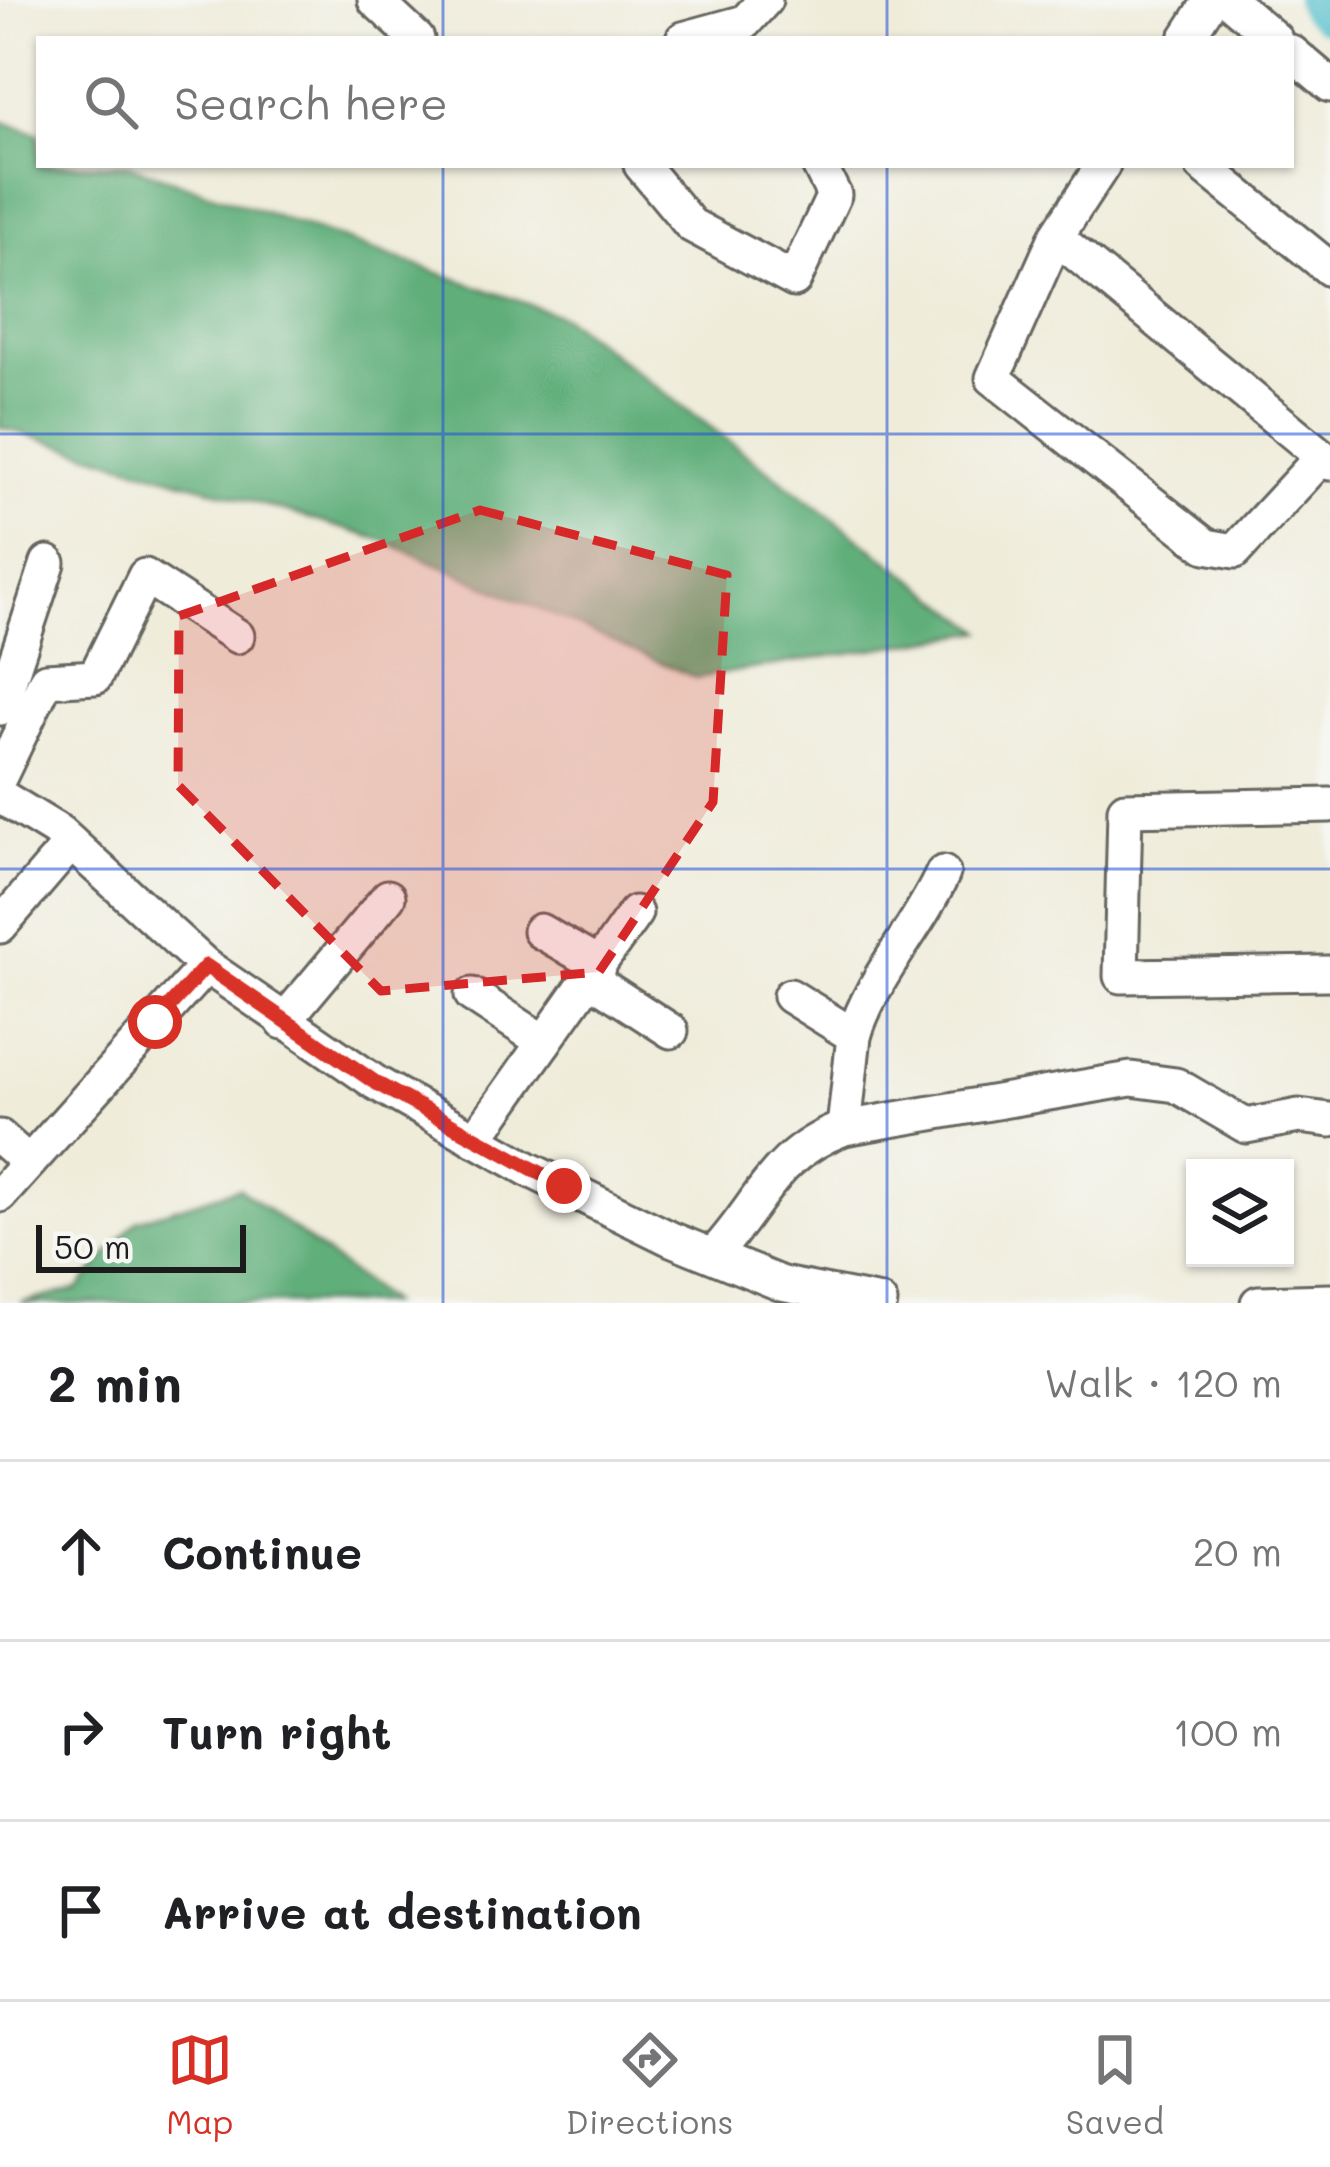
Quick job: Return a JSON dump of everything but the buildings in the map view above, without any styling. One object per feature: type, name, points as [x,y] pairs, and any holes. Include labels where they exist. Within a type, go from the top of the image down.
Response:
[{"type":"street","points":[[375,0],[414,36]]},
{"type":"street","points":[[1188,36],[1211,0]]},
{"type":"street","points":[[1229,0],[1271,36]]},
{"type":"street","points":[[694,36],[755,20]]},
{"type":"street","points":[[1294,55],[1330,85]]},
{"type":"street","points":[[644,168],[692,225],[794,280],[834,195],[820,168]]},
{"type":"street","points":[[1056,237],[1326,460],[1235,551],[1206,546],[993,378],[1056,237],[1101,168]]},
{"type":"street","points":[[1206,168],[1330,269]]},
{"type":"street","points":[[0,708],[48,563]]},
{"type":"street","points":[[0,776],[46,680],[95,676],[145,576],[237,636]]},
{"type":"street","points":[[0,796],[71,843],[206,966],[283,1022],[475,1140],[671,1239],[715,1252],[782,1284],[880,1303]]},
{"type":"street","points":[[1330,805],[1125,809],[1121,976],[1330,973]]},
{"type":"street","points":[[0,926],[71,843]]},
{"type":"street","points":[[844,1128],[861,1010],[922,920],[943,873]]},
{"type":"street","points":[[283,1022],[388,897]]},
{"type":"street","points":[[475,1140],[635,913]]},
{"type":"street","points":[[540,931],[671,1031]]},
{"type":"street","points":[[0,1195],[206,966]]},
{"type":"street","points":[[472,995],[544,1042]]},
{"type":"street","points":[[790,996],[854,1036]]},
{"type":"street","points":[[715,1252],[787,1159],[812,1140],[844,1128],[1131,1078],[1176,1085],[1246,1126],[1299,1116],[1330,1120]]},
{"type":"street","points":[[0,1137],[28,1162]]},
{"type":"street","points":[[1258,1303],[1330,1300]]},
{"type":"highlighted area","points":[[480,510],[727,575],[713,802],[599,972],[381,991],[178,785],[179,616]]},
{"type":"green space","points":[[0,121],[36,133],[36,168],[138,168],[562,316],[983,631],[696,678],[382,540],[0,427]]},
{"type":"green space","points":[[239,1188],[390,1303],[21,1303],[78,1289],[137,1220]]},
{"type":"waterway","points":[[1321,0],[1330,8]]},
{"type":"route","points":[[155,1022],[206,966],[376,1083],[564,1186]]}]
